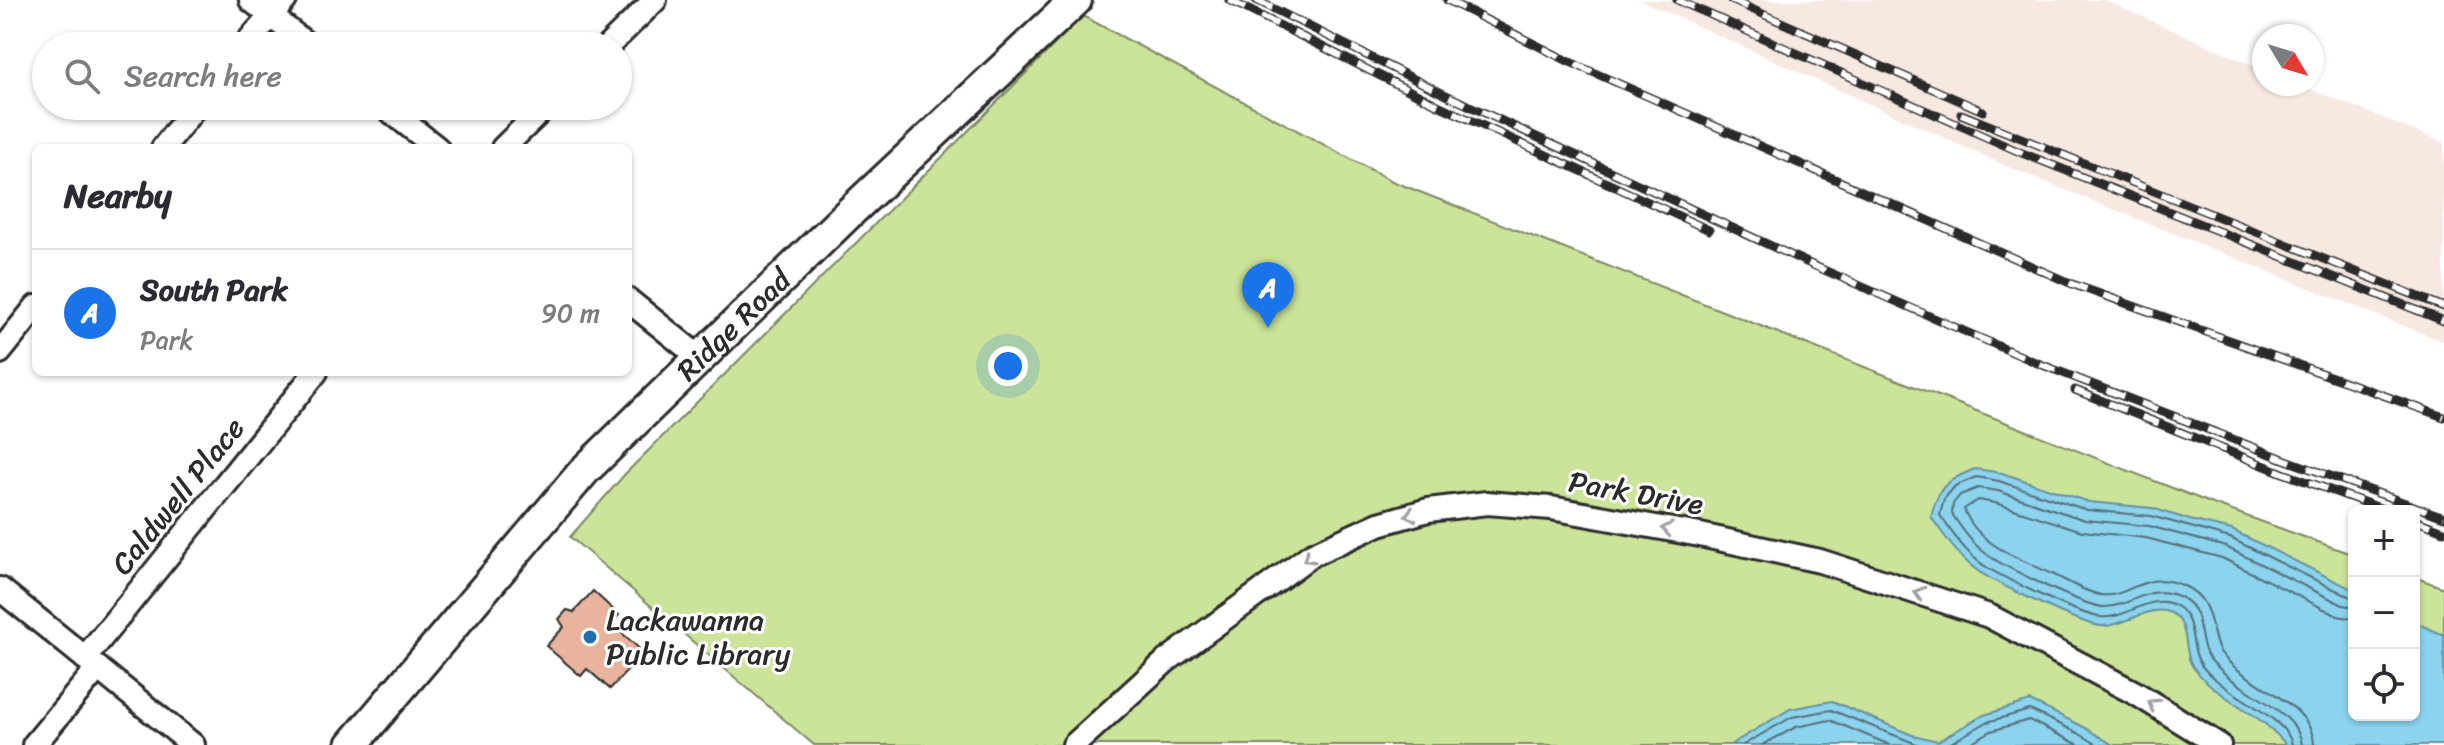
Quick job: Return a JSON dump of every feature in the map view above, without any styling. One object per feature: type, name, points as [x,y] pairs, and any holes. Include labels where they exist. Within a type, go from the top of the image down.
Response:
[{"type":"main road","name":"Ridge Road","points":[[352,745],[585,470],[1076,0]]},
{"type":"street","points":[[251,0],[277,7],[298,32]]},
{"type":"street","points":[[622,32],[655,0]]},
{"type":"street","points":[[256,32],[277,7]]},
{"type":"street","points":[[166,144],[185,120]]},
{"type":"street","points":[[402,120],[432,144]]},
{"type":"street","points":[[507,144],[532,120]]},
{"type":"street","points":[[632,303],[700,358]]},
{"type":"street","points":[[0,352],[32,312]]},
{"type":"street","name":"Caldwell Place","points":[[34,745],[92,663],[313,376]]},
{"type":"street","name":"Park Drive","points":[[1074,745],[1166,661],[1311,555],[1379,524],[1428,510],[1487,503],[1551,508],[1805,558],[1989,616],[2137,694],[2219,745]]},
{"type":"street","points":[[0,589],[193,745]]},
{"type":"shaded area","points":[[1640,0],[2104,0],[2252,65],[2252,96],[2324,95],[2444,143],[2444,342],[2013,169]]},
{"type":"green space","points":[[1083,16],[1392,181],[2213,504],[2348,553],[2348,721],[2420,721],[2420,579],[2444,588],[2444,745],[814,745],[570,537],[625,474]]},
{"type":"water","points":[[1975,469],[2002,473],[2089,502],[2152,508],[2232,530],[2348,587],[2348,721],[2420,721],[2420,625],[2444,635],[2444,745],[2286,745],[2193,667],[2184,631],[2171,613],[2155,611],[2110,625],[2091,624],[2016,592],[1974,568],[1931,517],[1941,491],[1957,477]]},
{"type":"water","points":[[1832,701],[1912,735],[1938,741],[1984,715],[2030,701],[2113,745],[1730,745],[1790,709]]},
{"type":"building","name":"Lackawanna Public Library","points":[[593,591],[619,615],[611,623],[644,653],[610,689],[587,669],[581,676],[546,646],[564,627],[559,619],[567,610],[574,612]]},
{"type":"railway","points":[[1229,0],[1438,105],[1709,230]]},
{"type":"railway","points":[[1256,0],[1444,94],[1808,263],[2035,362],[2286,460],[2444,517]]},
{"type":"railway","points":[[1447,0],[1570,62],[2072,284],[2444,417]]},
{"type":"railway","points":[[1677,0],[2022,153],[2444,321]]},
{"type":"railway","points":[[1731,0],[1983,111]]},
{"type":"railway","points":[[1961,114],[2444,307]]},
{"type":"railway","points":[[2075,390],[2371,505]]},
{"type":"railway","points":[[2420,522],[2444,531]]},
{"type":"place","name":"South Park","points":[[1268,328]]},
{"type":"place","name":"Lackawanna Public Library","points":[[590,637]]}]
